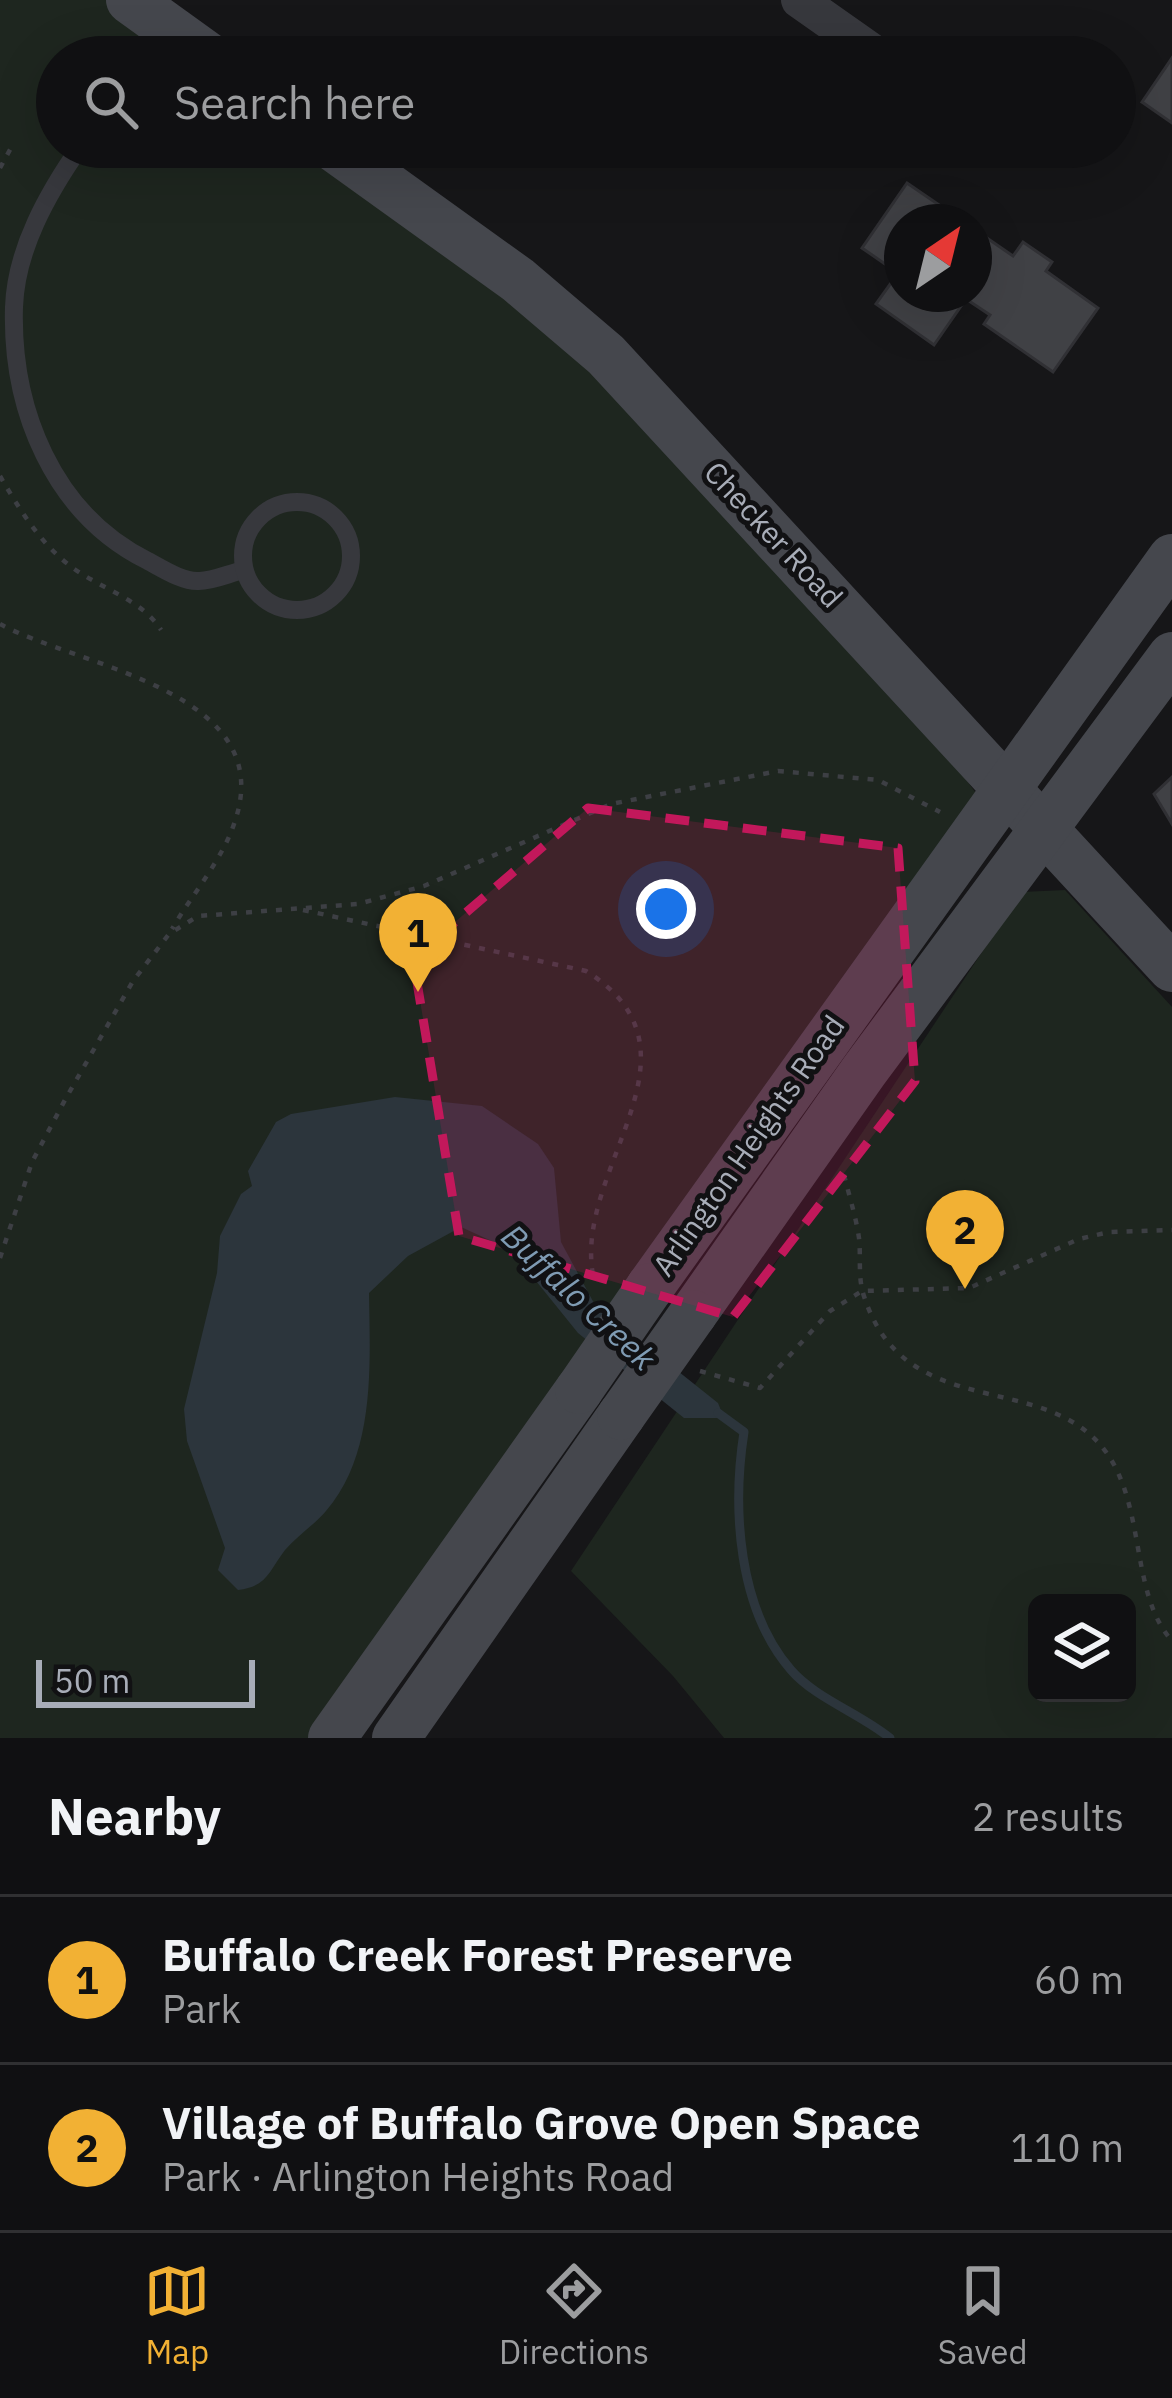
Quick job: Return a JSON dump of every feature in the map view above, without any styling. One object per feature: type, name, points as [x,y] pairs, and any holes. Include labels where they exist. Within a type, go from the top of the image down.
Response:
[{"type":"main road","name":"Checker Road","points":[[363,168],[518,280],[606,355],[1172,968]]},
{"type":"main road","name":"Arlington Heights Road","points":[[332,1738],[871,972],[1006,793],[1172,558]]},
{"type":"main road","name":"Arlington Heights Road","points":[[395,1738],[864,1071],[1172,656]]},
{"type":"street","points":[[799,0],[850,36]]},
{"type":"lane","points":[[67,168],[42,208],[26,249],[14,303],[16,355],[27,418],[42,454],[69,496],[104,533],[134,554],[197,582],[244,570]]},
{"type":"lane","points":[[292,501],[309,502],[336,518],[352,550],[344,585],[316,608],[280,608],[251,586],[244,570],[242,554],[252,524],[263,512],[292,501]]},
{"type":"path","points":[[0,168],[12,146]]},
{"type":"path","points":[[0,476],[16,504],[67,564],[152,615],[161,630]]},
{"type":"path","points":[[0,624],[39,645],[145,679],[219,724],[235,759],[234,824],[65,1098],[32,1162],[0,1258]]},
{"type":"path","points":[[169,934],[198,916],[358,904],[424,886],[611,804],[778,771],[878,780],[952,820]]},
{"type":"path","points":[[298,908],[564,965],[586,971],[618,991],[634,1016],[642,1059],[634,1111],[594,1207],[589,1256],[594,1280]]},
{"type":"path","points":[[844,1175],[859,1236],[862,1291],[881,1332],[914,1367],[1035,1408],[1072,1425],[1104,1448],[1125,1485],[1150,1600],[1160,1628],[1172,1641]]},
{"type":"path","points":[[700,1371],[760,1388],[830,1311],[862,1291],[969,1288],[1079,1240],[1109,1232],[1172,1230]]},
{"type":"highlighted area","points":[[588,808],[898,848],[915,1081],[733,1317],[459,1236],[413,958]]},
{"type":"shaded area","points":[[0,0],[106,0],[156,36],[36,36],[36,168],[340,168],[546,321],[884,671],[976,793],[939,852],[732,1132],[310,1738],[0,1738]]},
{"type":"shaded area","points":[[1065,890],[1172,1007],[1172,1738],[724,1738],[673,1676],[571,1571],[1022,892]]},
{"type":"water","points":[[395,1097],[482,1106],[538,1144],[554,1168],[561,1242],[595,1305],[718,1403],[724,1418],[684,1418],[578,1333],[511,1250],[461,1227],[408,1256],[369,1293],[367,1407],[354,1462],[326,1511],[285,1550],[266,1577],[238,1590],[218,1570],[225,1548],[187,1441],[184,1409],[217,1273],[220,1236],[241,1194],[252,1186],[248,1171],[276,1122],[291,1114]]},
{"type":"building","points":[[1172,58],[1172,123],[1142,102]]},
{"type":"building","points":[[907,183],[938,204],[892,204]]},
{"type":"building","points":[[884,216],[884,263],[862,248]]},
{"type":"building","points":[[992,241],[1013,256],[1023,242],[1052,262],[1046,271],[1098,308],[1053,372],[984,324],[990,315],[986,312],[992,312]]},
{"type":"building","points":[[887,312],[957,312],[934,345]]},
{"type":"building","points":[[1172,777],[1172,824],[1154,794]]},
{"type":"waterway","name":"Buffalo Creek","points":[[718,1413],[744,1432],[739,1493],[743,1557],[773,1645],[801,1680],[890,1738]]},
{"type":"place","name":"Buffalo Creek Forest Preserve","points":[[418,992]]},
{"type":"place","name":"Village of Buffalo Grove Open Space","points":[[965,1289]]}]
